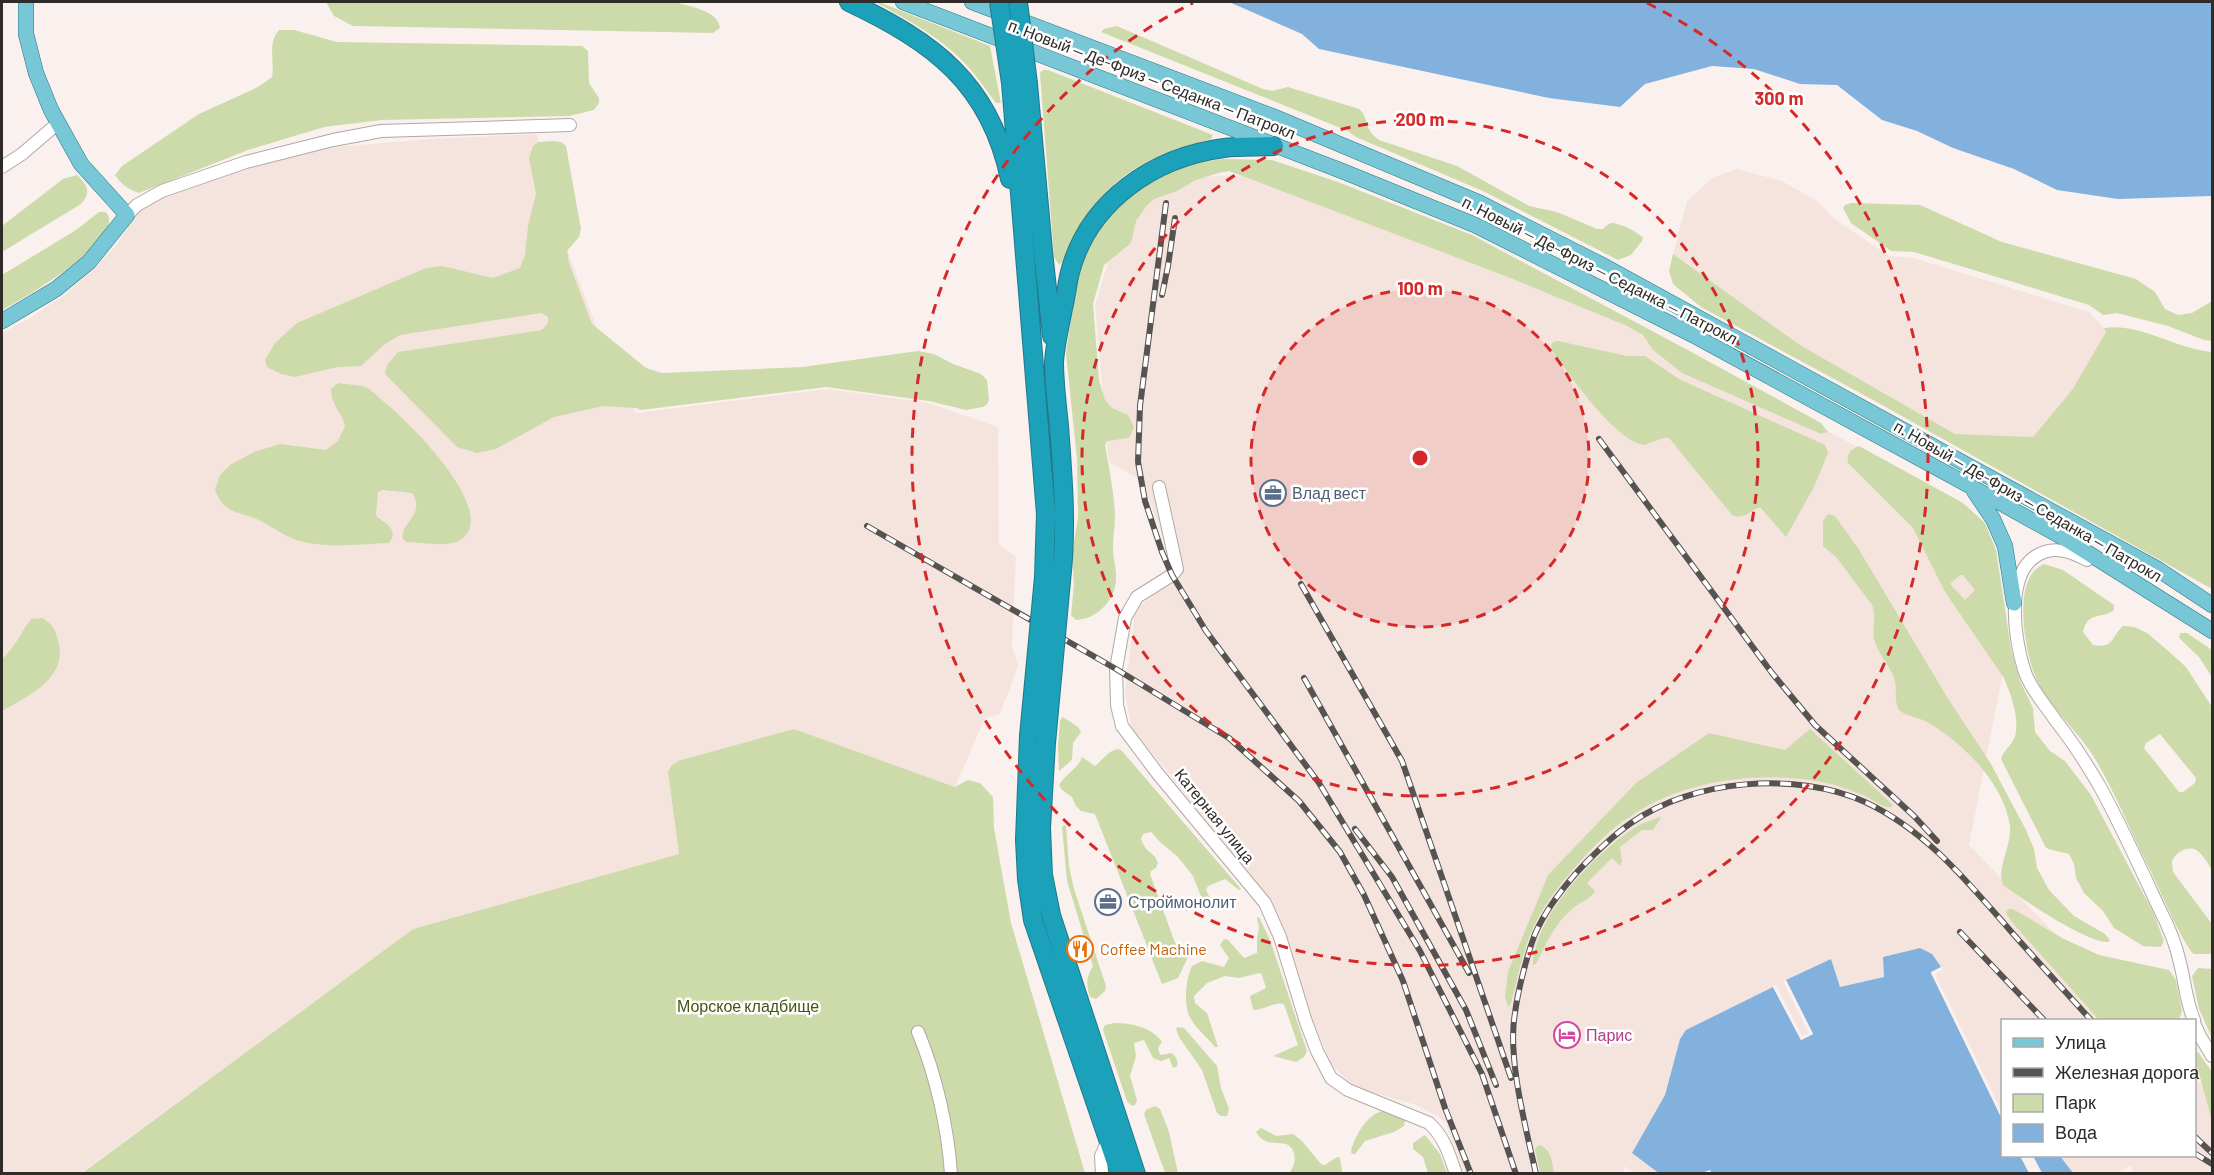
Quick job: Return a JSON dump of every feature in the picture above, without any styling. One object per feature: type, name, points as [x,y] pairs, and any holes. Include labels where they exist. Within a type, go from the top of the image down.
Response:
[{"type":"highway","points":[[849,2],[902,29],[931,49],[964,79],[979,99],[997,132],[1007,166],[1023,242]]},
{"type":"highway","points":[[999,2],[1020,84],[1043,251],[1055,356],[1066,516],[1053,579],[1038,740],[1024,840],[1027,879],[1033,920],[1120,1173]]},
{"type":"highway","points":[[1017,2],[1023,242],[1053,579]]},
{"type":"highway","points":[[1055,356],[1070,271],[1083,240],[1098,216],[1116,196],[1133,181],[1167,163],[1195,154],[1224,148],[1274,146]]},
{"type":"highway","points":[[1038,740],[1043,875],[1051,915],[1136,1173]]},
{"type":"main road","points":[[2,321],[56,289],[89,262],[126,215],[81,164],[57,124],[36,73],[26,34],[26,2]]},
{"type":"main road","name":"п. Новый — Де-Фриз — Седанка — Патрокл","points":[[903,2],[1342,171],[1485,230],[1693,335],[1970,486],[2069,541],[2212,631]]},
{"type":"main road","name":"п. Новый — Де-Фриз — Седанка — Патрокл","points":[[972,2],[1272,116],[1480,203],[1604,266],[2177,581],[2212,605]]},
{"type":"main road","points":[[1970,486],[1994,519],[2005,546],[2014,603]]},
{"type":"main road","points":[[2177,581],[2191,584],[2212,596]]},
{"type":"street","points":[[2,167],[22,154],[57,124]]},
{"type":"street","points":[[126,215],[137,205],[162,191],[246,162],[333,140],[381,131],[570,125]]},
{"type":"street","name":"Катерная улица","points":[[1158,487],[1176,569],[1172,575],[1137,597],[1125,618],[1116,669],[1117,705],[1122,726],[1158,774],[1265,903],[1280,937],[1294,988],[1310,1032],[1323,1065],[1331,1078],[1348,1090],[1429,1123],[1446,1143],[1456,1173]]},
{"type":"street","points":[[2164,599],[2149,596],[2075,553],[2057,550],[2044,551],[2033,557],[2025,566],[2019,577],[2014,603],[2020,648],[2027,676],[2040,700],[2074,746],[2099,787],[2160,910],[2180,962],[2193,1019]]},
{"type":"street","points":[[2196,1027],[2212,1056]]},
{"type":"street","points":[[918,1032],[929,1062],[940,1106],[950,1154],[951,1173]]},
{"type":"street","points":[[1102,1173],[1101,1156],[1107,1140]]},
{"type":"shaded area","points":[[537,134],[569,255],[598,331],[636,413],[828,389],[929,403],[998,427],[999,544],[1016,557],[1012,645],[1018,666],[1000,714],[985,718],[955,787],[794,729],[668,772],[679,854],[413,929],[81,1173],[2,1174],[2,333],[63,296],[98,265],[117,244],[138,212],[165,194],[249,167],[335,147],[431,139]]},
{"type":"shaded area","points":[[1737,169],[1782,181],[1817,201],[1836,220],[1889,256],[1914,258],[2089,312],[2107,331],[2072,390],[2033,437],[1955,434],[1800,345],[1673,254],[1687,201],[1714,177]]},
{"type":"shaded area","points":[[1244,175],[1625,323],[1968,507],[1999,570],[2009,642],[1969,845],[2138,1019],[2001,1019],[2001,1117],[1920,948],[1884,957],[1885,977],[1840,987],[1831,960],[1813,1034],[1801,1040],[1680,1039],[1665,1095],[1632,1153],[1660,1173],[1633,1173],[1624,1166],[1623,1174],[1465,1173],[1446,1124],[1439,1117],[1416,1105],[1353,1087],[1333,1066],[1295,983],[1287,948],[1273,906],[1132,728],[1125,694],[1135,610],[1155,594],[1179,580],[1142,481],[1109,462],[1095,305],[1112,249],[1141,206],[1196,177]]},
{"type":"shaded area","points":[[2196,1079],[2212,1096],[2212,1173],[2134,1173],[2130,1166],[2118,1173],[2073,1173],[2061,1157],[2196,1157]]},
{"type":"green space","points":[[326,2],[675,2],[709,13],[718,22],[720,28],[713,33],[353,26],[334,16]]},
{"type":"green space","points":[[875,2],[990,46],[1001,103],[996,103],[974,73],[938,40]]},
{"type":"green space","points":[[1117,26],[1263,89],[1272,91],[1288,87],[1359,109],[1370,131],[1379,140],[1457,166],[1529,206],[1557,212],[1597,229],[1603,229],[1611,223],[1619,224],[1638,233],[1643,238],[1642,241],[1631,255],[1618,260],[1485,192],[1356,137],[1348,131],[1101,32]]},
{"type":"green space","points":[[279,30],[294,30],[337,42],[582,46],[588,51],[589,83],[599,98],[599,103],[594,110],[569,116],[381,120],[324,127],[248,150],[139,193],[120,181],[115,175],[122,166],[199,114],[258,87],[272,77],[272,47]]},
{"type":"green space","points":[[1043,70],[1213,135],[1211,139],[1145,163],[1116,183],[1091,210],[1059,265],[1054,257],[1040,73]]},
{"type":"green space","points":[[538,142],[561,142],[566,146],[581,229],[579,237],[567,251],[569,263],[592,324],[646,368],[662,373],[802,367],[918,351],[934,354],[981,374],[987,380],[989,400],[987,404],[966,410],[929,401],[826,387],[641,410],[603,406],[554,417],[496,449],[477,453],[457,447],[385,374],[387,365],[398,352],[542,330],[548,323],[548,317],[541,313],[400,335],[385,344],[361,366],[338,367],[295,377],[281,374],[267,367],[265,360],[275,343],[297,323],[426,268],[442,266],[493,278],[520,268],[525,255],[528,226],[536,194],[529,158],[533,146]]},
{"type":"green space","points":[[1222,159],[1272,160],[1338,182],[1472,235],[1821,423],[1828,432],[1821,434],[1682,373],[1653,350],[1643,335],[1625,325],[1505,276],[1248,178],[1229,171],[1218,173],[1154,199],[1136,221],[1131,243],[1104,265],[1093,304],[1099,380],[1105,400],[1112,408],[1128,415],[1134,427],[1129,438],[1107,441],[1105,445],[1115,515],[1113,548],[1116,576],[1113,592],[1110,600],[1099,612],[1076,620],[1071,615],[1074,585],[1072,554],[1078,517],[1077,459],[1066,353],[1078,273],[1091,244],[1105,222],[1137,191],[1171,172],[1197,163]]},
{"type":"green space","points":[[77,175],[87,188],[86,196],[81,204],[2,252],[2,226],[63,179]]},
{"type":"green space","points":[[1851,203],[1920,205],[2002,242],[2136,279],[2155,292],[2165,309],[2178,315],[2192,313],[2212,301],[2212,341],[2168,326],[2117,313],[2103,315],[2089,305],[1914,252],[1891,251],[1851,223],[1843,208]]},
{"type":"green space","points":[[99,212],[106,212],[109,223],[102,237],[88,252],[70,267],[2,310],[2,275],[76,230]]},
{"type":"green space","points":[[1673,254],[1800,345],[1955,434],[2033,437],[2072,390],[2106,332],[2104,328],[2132,329],[2198,350],[2212,352],[2212,589],[1701,307],[1673,284],[1669,271]]},
{"type":"green space","points":[[1558,341],[1627,356],[1645,356],[1679,379],[1825,445],[1828,453],[1814,487],[1786,537],[1760,507],[1744,516],[1732,515],[1669,438],[1644,445],[1632,441],[1620,432],[1581,390],[1552,351],[1551,345]]},
{"type":"green space","points":[[338,383],[362,386],[372,391],[410,426],[446,467],[469,509],[470,527],[460,540],[448,544],[406,542],[403,539],[404,529],[416,507],[416,500],[412,493],[383,490],[378,492],[376,514],[392,531],[392,538],[389,543],[352,545],[303,542],[259,520],[230,510],[222,503],[215,490],[220,475],[230,465],[254,452],[280,444],[326,450],[338,441],[345,426],[333,400],[331,389]]},
{"type":"green space","points":[[1859,446],[1963,503],[1985,523],[1996,550],[2011,649],[2020,681],[2033,708],[2035,732],[2050,751],[2065,761],[2091,795],[2154,914],[2164,941],[2161,947],[2143,946],[2114,928],[2103,911],[2084,893],[2076,878],[2074,864],[2069,854],[2048,849],[2045,846],[2001,759],[2016,732],[2016,716],[2004,678],[1945,592],[1913,528],[1848,463],[1848,454]],"holes":[[[1963,575],[1975,590],[1965,600],[1950,584]]]},
{"type":"green space","points":[[1828,514],[1835,516],[1858,548],[1947,697],[1991,764],[2026,830],[2034,849],[2037,868],[2049,890],[2074,916],[2105,934],[2110,940],[2108,942],[2099,941],[2071,928],[2003,885],[2001,871],[2009,841],[2010,826],[2000,795],[1991,780],[1956,742],[1929,723],[1899,710],[1893,677],[1874,639],[1872,605],[1837,558],[1823,546],[1823,521]]},
{"type":"green space","points":[[2044,564],[2063,570],[2114,605],[2114,610],[2092,618],[2085,625],[2083,632],[2093,645],[2109,644],[2123,626],[2134,627],[2147,633],[2186,667],[2212,707],[2212,870],[2201,854],[2189,848],[2175,856],[2172,862],[2173,872],[2212,924],[2212,954],[2194,954],[2189,949],[2098,764],[2039,684],[2030,662],[2023,614],[2027,583],[2034,571]],"holes":[[[2160,734],[2196,778],[2195,783],[2183,792],[2179,792],[2144,748],[2146,743]]]},
{"type":"green space","points":[[42,618],[51,625],[56,633],[60,653],[58,665],[44,684],[2,711],[2,659],[31,619]]},
{"type":"green space","points":[[2180,633],[2187,633],[2212,650],[2212,677],[2199,657],[2179,638]]},
{"type":"green space","points":[[1063,717],[1078,727],[1081,732],[1073,743],[1072,760],[1059,771],[1060,720]]},
{"type":"green space","name":"Морское кладбище","points":[[794,729],[955,787],[968,780],[980,783],[993,797],[994,828],[1011,923],[1085,1173],[81,1174],[413,929],[679,854],[668,772],[671,766],[678,761]]},
{"type":"green space","points":[[1810,729],[1892,804],[1892,807],[1885,807],[1863,795],[1833,785],[1810,780],[1780,778],[1735,779],[1713,783],[1670,795],[1650,805],[1623,821],[1602,839],[1551,897],[1531,933],[1508,1007],[1505,996],[1508,972],[1548,875],[1636,783],[1709,733],[1785,750]]},
{"type":"green space","points":[[1121,750],[1241,889],[1239,890],[1225,879],[1208,886],[1206,890],[1211,900],[1209,905],[1202,899],[1193,876],[1177,856],[1151,832],[1143,834],[1141,839],[1143,844],[1158,863],[1150,874],[1175,943],[1186,948],[1190,953],[1178,978],[1162,984],[1095,814],[1081,811],[1072,797],[1059,785],[1078,765],[1082,757],[1095,766],[1110,752]]},
{"type":"green space","points":[[1662,816],[1653,830],[1642,830],[1620,847],[1622,861],[1620,866],[1612,858],[1587,883],[1595,891],[1561,920],[1536,964],[1533,965],[1536,946],[1544,926],[1555,906],[1570,887],[1603,852],[1620,838],[1639,825]]},
{"type":"green space","points":[[1066,826],[1069,866],[1074,889],[1106,986],[1105,991],[1096,999],[1090,997],[1087,984],[1093,966],[1067,881],[1062,827]]},
{"type":"green space","points":[[2013,909],[2064,939],[2099,955],[2169,970],[2176,980],[2182,1011],[2179,1019],[2098,1019],[2011,921],[2006,912]]},
{"type":"green space","points":[[1259,917],[1270,940],[1307,1051],[1304,1057],[1296,1062],[1273,1056],[1298,1045],[1284,1004],[1253,1010],[1250,996],[1266,988],[1260,973],[1239,978],[1225,976],[1207,983],[1194,996],[1195,1003],[1207,1013],[1218,1047],[1215,1047],[1200,1031],[1188,1013],[1186,989],[1192,966],[1202,961],[1224,967],[1229,958],[1220,945],[1224,939],[1228,940],[1244,958],[1257,953],[1259,928],[1257,918]]},
{"type":"green space","points":[[2198,968],[2212,969],[2212,1038],[2199,1009],[2192,976]]},
{"type":"green space","points":[[1114,1023],[1147,1029],[1162,1042],[1158,1048],[1160,1055],[1171,1053],[1177,1062],[1177,1066],[1173,1068],[1169,1058],[1161,1061],[1153,1058],[1144,1040],[1134,1043],[1136,1056],[1130,1076],[1137,1100],[1132,1106],[1127,1101],[1103,1030],[1105,1025]]},
{"type":"green space","points":[[1184,1028],[1217,1066],[1221,1088],[1229,1109],[1227,1116],[1217,1113],[1202,1070],[1179,1037],[1176,1029]]},
{"type":"green space","points":[[2198,1052],[2212,1072],[2212,1121],[2196,1063]]},
{"type":"green space","points":[[1155,1106],[1160,1109],[1169,1132],[1178,1173],[1165,1173],[1144,1114],[1146,1110]]},
{"type":"green space","points":[[1383,1111],[1405,1119],[1404,1126],[1394,1132],[1365,1141],[1355,1154],[1352,1154],[1353,1146],[1362,1127],[1377,1113]]},
{"type":"green space","points":[[1261,1128],[1276,1136],[1293,1134],[1302,1141],[1321,1164],[1325,1165],[1337,1157],[1340,1158],[1341,1174],[1289,1173],[1294,1162],[1293,1150],[1286,1144],[1262,1139],[1256,1132]]},
{"type":"green space","points":[[1425,1135],[1440,1154],[1447,1173],[1428,1173],[1423,1157],[1413,1149],[1413,1143]]},
{"type":"green space","points":[[1539,1145],[1549,1153],[1554,1173],[1540,1173],[1535,1149]]},
{"type":"water","points":[[1229,2],[2212,2],[2212,196],[2118,199],[2057,190],[2014,169],[1953,148],[1917,131],[1882,120],[1837,85],[1800,84],[1754,69],[1712,66],[1645,84],[1620,107],[1549,98],[1319,49],[1302,34]]},
{"type":"water","points":[[1920,948],[1932,954],[1941,967],[1931,973],[2001,1117],[2001,1157],[2021,1157],[2029,1173],[1712,1174],[1710,1170],[1702,1173],[1660,1174],[1632,1153],[1665,1095],[1680,1039],[1686,1030],[1773,987],[1801,1040],[1813,1034],[1786,980],[1831,959],[1840,987],[1884,977],[1883,957]]},
{"type":"water","points":[[2034,1157],[2061,1157],[2073,1173],[2042,1173]]},
{"type":"pier","points":[[1941,967],[1943,970],[1935,974],[2001,1110],[2001,1117],[1931,972]]},
{"type":"pier","points":[[1786,980],[1813,1034],[1801,1040],[1773,987],[1776,985],[1802,1036],[1809,1033],[1783,981]]},
{"type":"railway","points":[[1166,203],[1140,406],[1138,462],[1145,501],[1162,552],[1172,575],[1206,631],[1319,783],[1420,951],[1482,1074],[1516,1174]]},
{"type":"railway","points":[[1162,295],[1175,218]]},
{"type":"railway","points":[[1599,439],[1772,673],[1815,725],[1914,816],[1937,841]]},
{"type":"railway","points":[[867,526],[1116,669],[1229,738],[1299,801],[1340,852],[1364,895],[1403,981],[1445,1108],[1471,1174]]},
{"type":"railway","points":[[1301,584],[1402,761],[1511,1078]]},
{"type":"railway","points":[[1304,678],[1469,973]]},
{"type":"railway","points":[[1536,1174],[1515,1072],[1513,1031],[1516,1004],[1535,934],[1560,893],[1603,846],[1631,823],[1656,808],[1684,797],[1746,784],[1777,783],[1838,792],[1887,813],[1925,841],[1960,874],[2090,1019]]},
{"type":"railway","points":[[1355,829],[1392,877],[1466,1010],[1496,1085]]},
{"type":"railway","points":[[1960,932],[2043,1019]]},
{"type":"railway","points":[[2196,1138],[2212,1153]]},
{"type":"railway","points":[[2196,1154],[2212,1164]]},
{"type":"place","name":"Влад вест","points":[[1273,493]]},
{"type":"place","name":"Строймонолит","points":[[1108,902]]},
{"type":"place","name":"Coffee Machine","points":[[1080,949]]},
{"type":"place","name":"Парис","points":[[1567,1035]]}]
